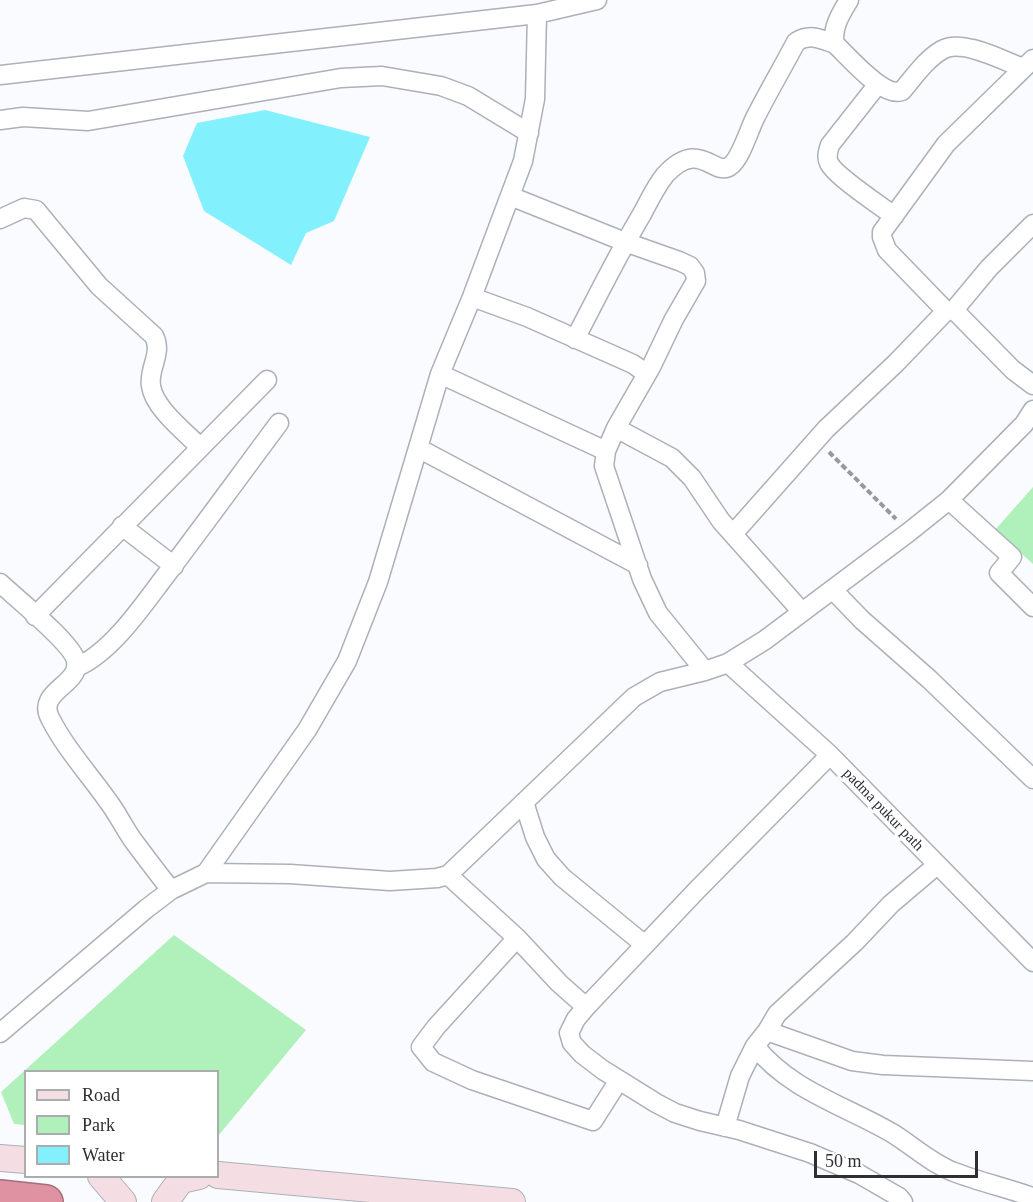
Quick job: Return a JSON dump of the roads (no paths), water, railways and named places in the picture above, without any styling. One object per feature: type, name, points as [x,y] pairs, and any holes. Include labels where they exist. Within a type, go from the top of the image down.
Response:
[{"type":"highway","points":[[0,1197],[46,1202]]},
{"type":"street","points":[[0,75],[537,14],[597,0]]},
{"type":"street","points":[[835,44],[833,36],[836,26],[849,0]]},
{"type":"street","points":[[206,873],[307,730],[347,661],[378,582],[440,374],[472,297],[523,161],[535,99],[537,14]]},
{"type":"street","points":[[575,339],[625,242],[663,177],[686,158],[697,158],[718,167],[731,166],[796,42],[804,37],[812,36],[835,44],[878,84],[896,93],[902,91],[943,48],[952,45],[1028,63]]},
{"type":"street","points":[[1028,63],[946,144],[884,227],[882,237],[884,244],[950,311],[1013,370],[1033,385]]},
{"type":"street","points":[[0,120],[23,117],[88,121],[341,78],[382,76],[441,86],[468,96],[530,133]]},
{"type":"street","points":[[878,84],[830,145],[827,154],[829,164],[894,216]]},
{"type":"street","points":[[510,196],[679,261],[690,266],[695,273],[696,281],[616,428],[606,451],[604,466],[638,565],[658,613],[705,671]]},
{"type":"street","points":[[0,219],[24,208],[36,210],[99,286],[154,336],[158,344],[150,385],[154,398],[200,447]]},
{"type":"street","points":[[733,534],[817,438],[950,311],[1033,224]]},
{"type":"street","points":[[472,297],[527,317],[633,364],[647,374]]},
{"type":"street","points":[[440,374],[606,451]]},
{"type":"street","points":[[35,616],[267,380]]},
{"type":"street","points":[[0,1033],[146,909],[171,890],[206,873],[290,874],[390,881],[437,878],[448,875],[634,697],[660,682],[728,663],[765,640],[949,500],[1024,424],[1033,410]]},
{"type":"street","points":[[77,667],[88,662],[123,629],[174,566],[279,423]]},
{"type":"street","points":[[616,428],[672,458],[692,477],[704,498],[733,534],[802,612]]},
{"type":"street","points":[[418,448],[638,565]]},
{"type":"street","points":[[949,500],[1012,557],[999,573],[1033,607]]},
{"type":"street","points":[[122,526],[174,566]]},
{"type":"street","points":[[0,583],[63,640],[76,658],[77,667],[72,676],[52,694],[48,705],[49,716],[134,842],[171,890]]},
{"type":"street","points":[[832,590],[1033,779]]},
{"type":"street","name":"padma pukur path","points":[[728,663],[830,755],[1033,962]]},
{"type":"street","points":[[830,755],[586,1007],[570,1033],[572,1043],[582,1054],[619,1080],[675,1113],[801,1150],[859,1174],[899,1197],[903,1202]]},
{"type":"street","points":[[524,802],[535,837],[546,859],[562,877],[645,945]]},
{"type":"street","points":[[725,1127],[740,1076],[755,1046],[777,1014],[855,942],[891,904],[938,864]]},
{"type":"street","points":[[448,875],[517,938],[559,983],[586,1007]]},
{"type":"street","points":[[517,938],[436,1027],[422,1047],[433,1062],[472,1080],[593,1121],[619,1080]]},
{"type":"street","points":[[767,1031],[852,1061],[883,1065],[1033,1071]]},
{"type":"street","points":[[755,1046],[766,1061],[814,1094],[894,1134],[952,1171],[1033,1198]]},
{"type":"street","points":[[0,1158],[24,1160]]},
{"type":"street","points":[[219,1175],[512,1202]]},
{"type":"street","points":[[103,1178],[123,1202]]},
{"type":"street","points":[[165,1202],[181,1180],[190,1178]]},
{"type":"water","points":[[265,110],[370,137],[334,221],[306,233],[291,265],[204,211],[183,156],[197,123]]}]
